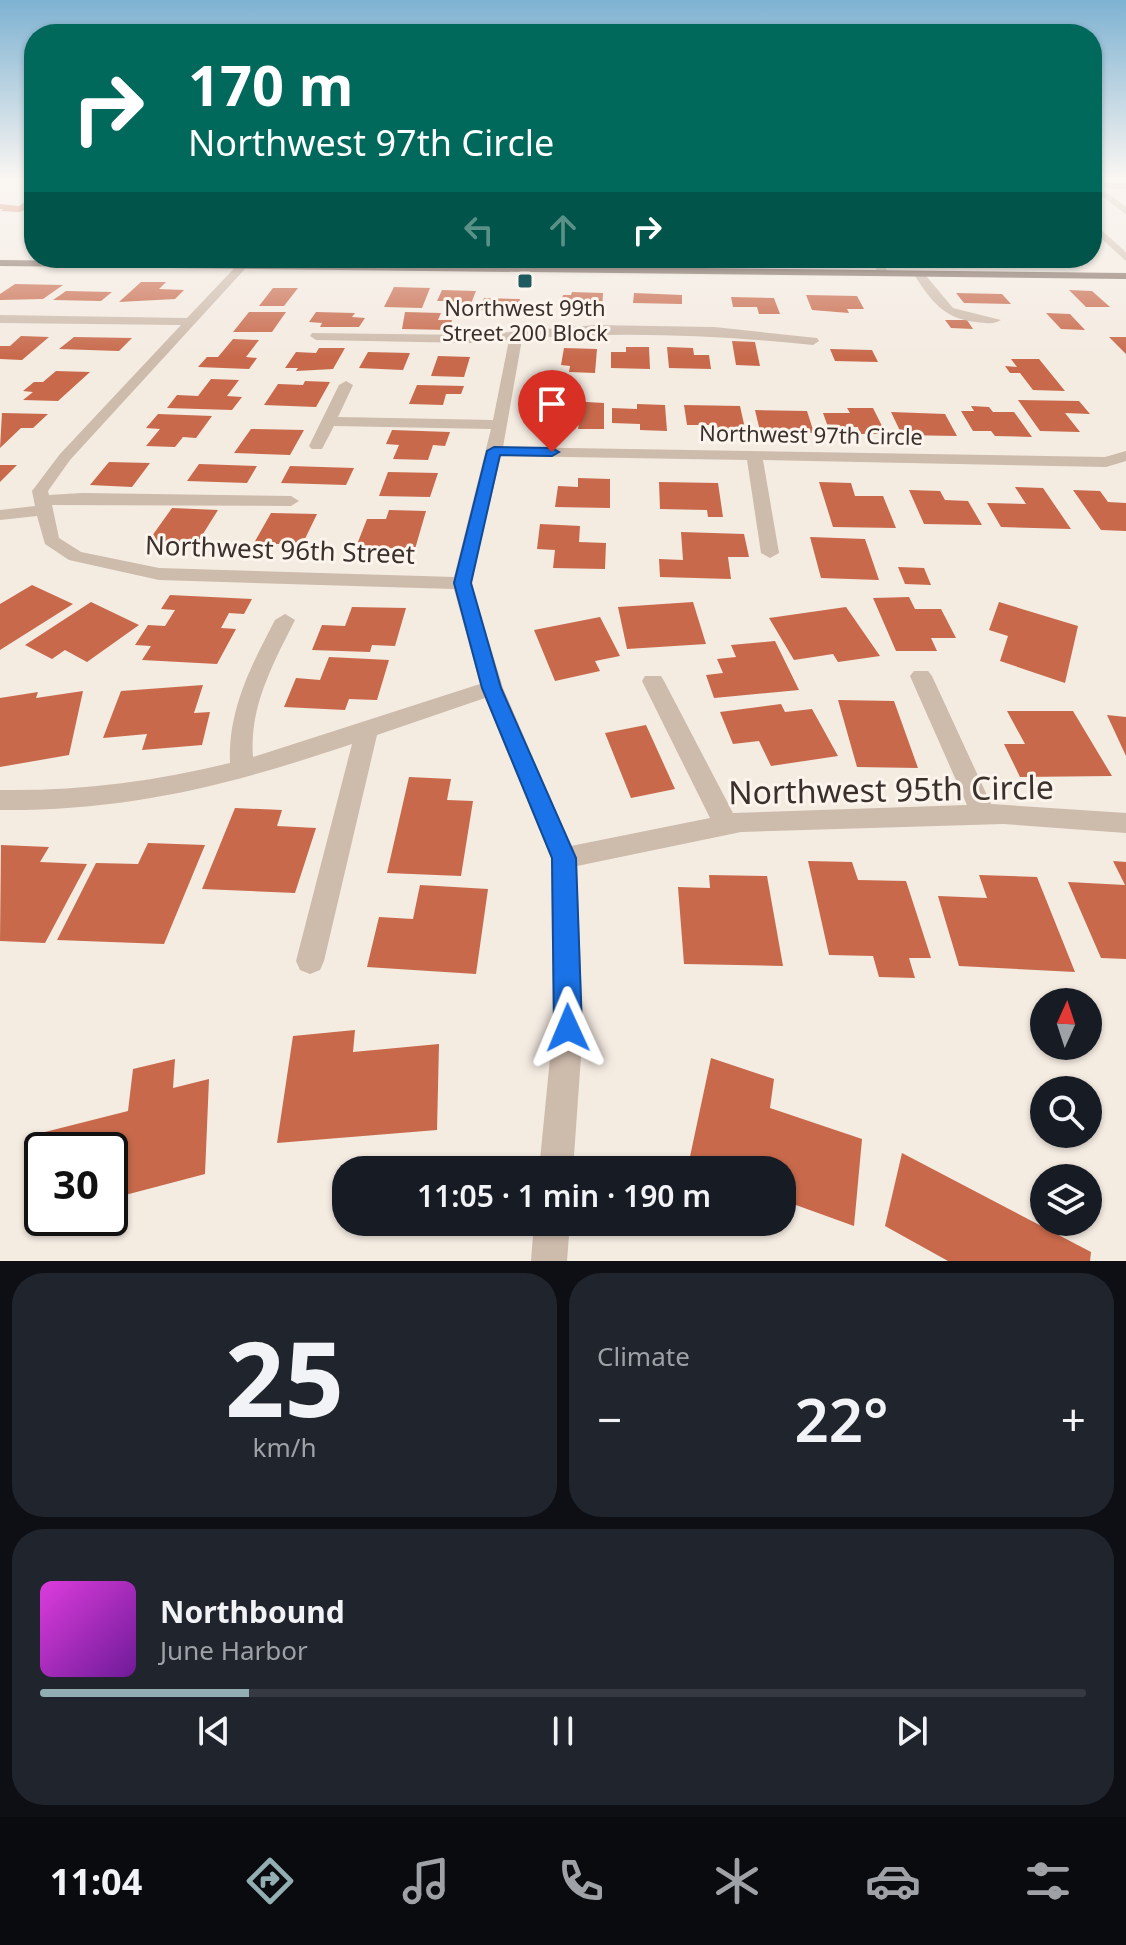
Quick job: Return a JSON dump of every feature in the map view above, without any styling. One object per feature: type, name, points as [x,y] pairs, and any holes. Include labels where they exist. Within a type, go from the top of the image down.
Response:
[{"type":"main road","points":[[0,263],[24,263]]},
{"type":"main road","points":[[546,268],[1126,276]]},
{"type":"street","points":[[1116,239],[1126,258]]},
{"type":"street","points":[[43,505],[40,491],[65,457],[241,268]]},
{"type":"street","points":[[881,268],[884,273]]},
{"type":"street","points":[[918,273],[950,315],[961,319],[995,320]]},
{"type":"street","points":[[0,319],[191,322]]},
{"type":"street","points":[[316,336],[426,340],[516,338],[555,330],[595,329],[714,331],[813,341]]},
{"type":"street","points":[[516,338],[494,451],[462,583],[492,688],[564,858],[568,1028],[557,1156]]},
{"type":"street","points":[[317,446],[346,385]]},
{"type":"street","points":[[330,418],[500,422]]},
{"type":"street","name":"Northwest 97th Circle","points":[[494,451],[1106,462],[1126,456]]},
{"type":"street","points":[[754,455],[770,553]]},
{"type":"street","points":[[0,515],[82,498],[291,501]]},
{"type":"street","name":"Northwest 96th Street","points":[[43,505],[51,540],[75,556],[116,567],[159,574],[462,583]]},
{"type":"street","points":[[242,769],[239,741],[244,709],[285,620]]},
{"type":"street","points":[[921,676],[983,814]]},
{"type":"street","points":[[653,681],[726,825]]},
{"type":"street","points":[[0,800],[125,796],[242,769],[492,688]]},
{"type":"street","points":[[310,961],[367,729]]},
{"type":"street","name":"Northwest 95th Circle","points":[[564,858],[726,825],[983,814],[1126,823]]},
{"type":"street","points":[[549,1261],[551,1236]]},
{"type":"building","points":[[141,282],[166,282],[159,289],[184,290],[175,299],[119,302]]},
{"type":"building","points":[[15,284],[63,285],[43,299],[0,300],[0,294]]},
{"type":"building","points":[[394,287],[430,288],[422,308],[384,307]]},
{"type":"building","points":[[273,288],[298,288],[284,306],[259,306]]},
{"type":"building","points":[[442,290],[476,291],[470,306],[449,306],[451,301],[437,301]]},
{"type":"building","points":[[1069,290],[1092,291],[1110,307],[1086,307]]},
{"type":"building","points":[[66,291],[112,292],[101,301],[53,300]]},
{"type":"building","points":[[572,292],[603,293],[602,310],[581,309],[581,304],[561,303],[563,295],[571,295]]},
{"type":"building","points":[[634,293],[682,295],[682,304],[633,303]]},
{"type":"building","points":[[956,293],[1002,294],[1011,304],[964,303]]},
{"type":"building","points":[[806,295],[857,296],[864,309],[847,309],[849,313],[812,310]]},
{"type":"building","points":[[731,297],[774,298],[780,314],[759,314],[757,307],[733,307]]},
{"type":"building","points":[[484,298],[520,299],[517,311],[480,310]]},
{"type":"building","points":[[249,312],[286,312],[272,332],[233,332]]},
{"type":"building","points":[[316,312],[355,313],[352,317],[365,318],[359,327],[320,327],[322,323],[309,322]]},
{"type":"building","points":[[405,312],[441,313],[438,320],[452,320],[449,330],[402,329]]},
{"type":"building","points":[[1046,313],[1070,314],[1085,330],[1061,329]]},
{"type":"building","points":[[945,320],[967,320],[973,329],[951,328]]},
{"type":"building","points":[[21,336],[49,337],[22,360],[0,359],[0,346],[10,346]]},
{"type":"building","points":[[74,337],[132,338],[119,351],[59,349]]},
{"type":"building","points":[[1109,337],[1126,337],[1126,354]]},
{"type":"building","points":[[233,339],[259,340],[246,357],[257,358],[249,369],[198,367],[207,357],[218,357]]},
{"type":"building","points":[[732,341],[755,342],[760,366],[736,365]]},
{"type":"building","points":[[626,347],[649,347],[650,369],[611,368],[611,352],[626,352]]},
{"type":"building","points":[[667,347],[693,348],[694,355],[709,355],[711,369],[669,368]]},
{"type":"building","points":[[319,348],[345,348],[333,369],[296,371],[298,368],[285,368],[296,352],[316,353]]},
{"type":"building","points":[[564,348],[597,349],[595,373],[569,372],[570,366],[561,365]]},
{"type":"building","points":[[830,349],[872,350],[878,362],[835,361]]},
{"type":"building","points":[[368,352],[410,353],[403,370],[359,368]]},
{"type":"building","points":[[438,356],[470,357],[464,377],[431,376]]},
{"type":"building","points":[[1011,359],[1039,359],[1065,391],[1033,390],[1020,373],[1010,373],[1005,366],[1017,367]]},
{"type":"building","points":[[56,371],[90,372],[58,401],[23,400],[33,392],[23,391],[34,382],[43,382]]},
{"type":"building","points":[[211,379],[239,380],[227,396],[242,397],[232,410],[167,408],[177,395],[198,396]]},
{"type":"building","points":[[305,381],[330,382],[316,407],[264,405],[278,384],[303,385]]},
{"type":"building","points":[[417,385],[464,386],[461,394],[446,394],[443,405],[409,404]]},
{"type":"building","points":[[553,400],[604,403],[604,429],[578,429],[579,422],[551,422]]},
{"type":"building","points":[[1018,400],[1079,401],[1090,414],[1065,413],[1080,432],[1040,431]]},
{"type":"building","points":[[637,404],[665,405],[667,431],[640,430],[640,424],[612,423],[612,408],[637,409]]},
{"type":"building","points":[[684,405],[740,406],[746,433],[719,432],[717,425],[687,425]]},
{"type":"building","points":[[971,406],[989,407],[993,412],[1014,412],[1032,437],[995,436],[991,431],[973,431],[961,411],[974,411]]},
{"type":"building","points":[[847,408],[873,408],[886,434],[860,434],[858,427],[828,427],[823,413],[850,413]]},
{"type":"building","points":[[755,410],[807,411],[814,433],[760,431]]},
{"type":"building","points":[[891,412],[945,414],[957,436],[902,435]]},
{"type":"building","points":[[2,413],[48,414],[33,428],[21,428],[0,448]]},
{"type":"building","points":[[158,414],[212,416],[196,438],[183,437],[175,447],[146,446],[160,429],[146,428]]},
{"type":"building","points":[[251,429],[304,430],[290,455],[234,453]]},
{"type":"building","points":[[392,430],[450,432],[445,446],[433,445],[428,460],[393,459],[399,445],[386,444]]},
{"type":"building","points":[[109,462],[150,463],[132,487],[90,485]]},
{"type":"building","points":[[199,464],[257,466],[247,483],[187,481]]},
{"type":"building","points":[[0,465],[17,465],[0,482]]},
{"type":"building","points":[[290,466],[354,468],[346,485],[281,483]]},
{"type":"building","points":[[388,472],[438,473],[430,497],[379,496]]},
{"type":"building","points":[[578,478],[610,479],[610,508],[555,507],[558,486],[578,487]]},
{"type":"building","points":[[659,482],[718,483],[723,517],[708,517],[707,510],[660,509]]},
{"type":"building","points":[[819,482],[851,483],[855,496],[883,496],[896,528],[833,527]]},
{"type":"building","points":[[1015,487],[1043,488],[1071,529],[1001,527],[987,503],[1026,504]]},
{"type":"building","points":[[909,490],[940,491],[945,500],[968,501],[982,525],[924,524]]},
{"type":"building","points":[[1073,490],[1100,491],[1108,502],[1126,503],[1126,531],[1101,530]]},
{"type":"building","points":[[172,508],[218,510],[196,545],[147,543]]},
{"type":"building","points":[[389,510],[426,511],[415,549],[356,547],[367,519],[386,519]]},
{"type":"building","points":[[271,513],[317,514],[302,545],[254,543]]},
{"type":"building","points":[[540,524],[580,526],[579,542],[606,543],[605,569],[553,568],[555,550],[537,549]]},
{"type":"building","points":[[681,532],[744,534],[749,557],[728,557],[731,579],[660,577],[659,559],[683,560]]},
{"type":"building","points":[[810,537],[865,539],[879,580],[821,578]]},
{"type":"building","points":[[898,567],[924,568],[931,585],[905,584]]},
{"type":"building","points":[[32,585],[73,604],[0,650],[0,604]]},
{"type":"building","points":[[170,595],[252,599],[244,614],[229,613],[221,628],[236,629],[217,664],[142,660],[151,646],[135,645],[148,625],[165,626],[175,610],[161,609]]},
{"type":"building","points":[[909,597],[915,609],[941,609],[956,638],[931,638],[937,651],[896,651],[873,598]]},
{"type":"building","points":[[91,602],[139,625],[87,662],[65,650],[52,659],[25,645]]},
{"type":"building","points":[[693,602],[706,644],[627,649],[618,607]]},
{"type":"building","points":[[999,602],[1078,626],[1065,683],[1000,661],[1008,636],[989,630]]},
{"type":"building","points":[[352,607],[406,608],[395,646],[372,645],[370,652],[312,650],[322,625],[345,626]]},
{"type":"building","points":[[846,607],[880,656],[838,662],[833,654],[794,660],[769,618]]},
{"type":"building","points":[[600,617],[620,656],[595,661],[600,671],[555,681],[534,630]]},
{"type":"building","points":[[775,641],[799,690],[714,698],[706,675],[723,673],[717,659],[736,657],[731,645]]},
{"type":"building","points":[[329,657],[389,660],[377,700],[349,699],[345,710],[284,707],[296,678],[320,680]]},
{"type":"building","points":[[203,685],[194,713],[210,712],[202,745],[142,750],[147,734],[103,738],[121,691]]},
{"type":"building","points":[[83,691],[69,755],[0,767],[0,698],[38,692],[36,698]]},
{"type":"building","points":[[838,700],[894,701],[918,768],[857,767]]},
{"type":"building","points":[[781,704],[785,712],[812,709],[838,756],[771,766],[759,741],[733,744],[720,712]]},
{"type":"building","points":[[1007,711],[1073,711],[1112,776],[1020,777],[1004,744],[1025,744]]},
{"type":"building","points":[[1107,715],[1126,717],[1126,756]]},
{"type":"building","points":[[646,725],[675,789],[631,798],[605,733]]},
{"type":"building","points":[[409,777],[451,779],[447,800],[473,801],[461,876],[387,873]]},
{"type":"building","points":[[235,808],[282,810],[277,826],[316,828],[295,893],[202,889]]},
{"type":"building","points":[[148,843],[205,845],[164,944],[57,940],[96,863],[138,864]]},
{"type":"building","points":[[1,845],[49,847],[40,862],[87,864],[45,943],[0,941]]},
{"type":"building","points":[[808,861],[852,862],[858,880],[906,881],[931,958],[909,958],[915,978],[879,977],[873,956],[829,955]]},
{"type":"building","points":[[1113,861],[1126,862],[1126,959],[1101,958],[1068,882],[1125,885]]},
{"type":"building","points":[[709,875],[767,876],[783,966],[684,964],[678,887],[710,888]]},
{"type":"building","points":[[979,875],[1037,877],[1075,972],[959,966],[938,896],[987,898]]},
{"type":"building","points":[[420,885],[488,889],[476,974],[367,967],[379,917],[413,919]]},
{"type":"building","points":[[355,1030],[353,1052],[439,1044],[437,1130],[277,1143],[293,1036]]},
{"type":"building","points":[[711,1058],[774,1079],[770,1108],[862,1139],[854,1226],[796,1205],[796,1156],[690,1156]]},
{"type":"building","points":[[175,1059],[173,1088],[209,1079],[205,1174],[128,1194],[128,1132],[45,1132],[128,1111],[133,1069]]},
{"type":"building","points":[[902,1153],[1030,1220],[1030,1236],[1060,1236],[1091,1252],[1090,1261],[948,1261],[885,1226]]},
{"type":"place","name":"Northwest 99th Street 200 Block","points":[[525,281]]},
{"type":"route","points":[[552,452],[494,451],[462,583],[492,688],[564,858],[568,1028]]}]
